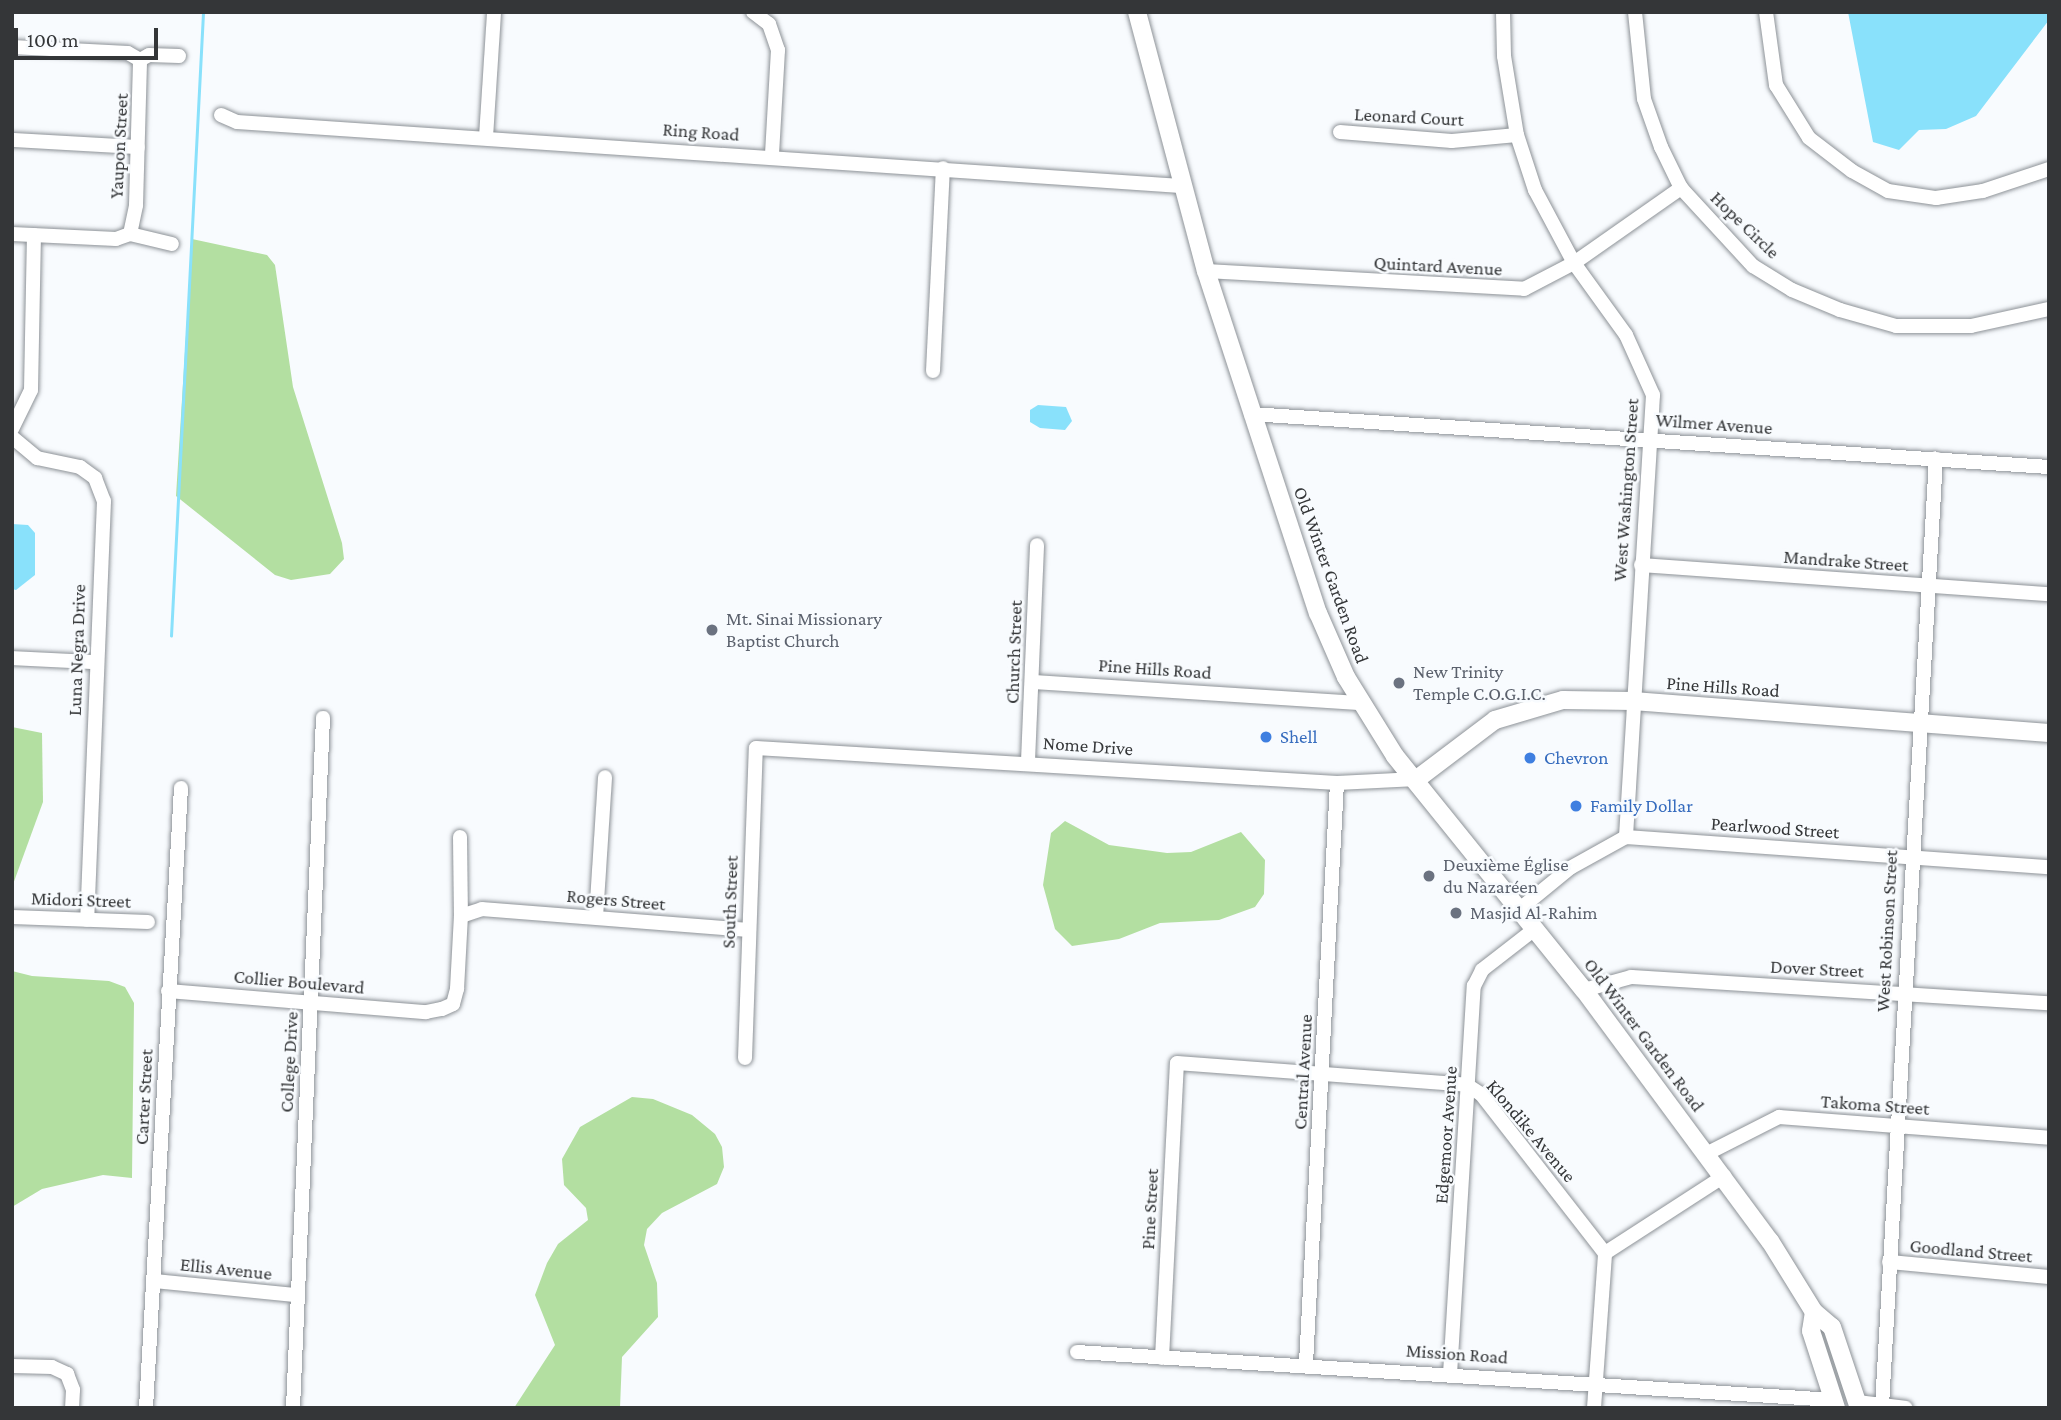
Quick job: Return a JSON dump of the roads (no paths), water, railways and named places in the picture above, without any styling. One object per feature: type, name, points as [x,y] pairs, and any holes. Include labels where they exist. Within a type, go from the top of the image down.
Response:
[{"type":"main road","name":"Old Winter Garden Road","points":[[1138,12],[1181,186],[1251,414],[1318,613],[1359,703],[1416,779],[1521,908],[1708,1153],[1786,1263],[1812,1321],[1832,1327],[1846,1405]]},
{"type":"main road","name":"Pine Hills Road","points":[[1416,779],[1495,720],[1563,700],[1633,701],[2049,733]]},
{"type":"street","points":[[486,137],[494,12]]},
{"type":"street","points":[[753,12],[769,24],[778,50],[772,155]]},
{"type":"street","name":"West Washington Street","points":[[1503,12],[1504,56],[1517,135],[1535,190],[1574,263],[1643,365],[1653,394],[1626,837]]},
{"type":"street","name":"Hope Circle","points":[[1635,12],[1635,49],[1644,99],[1681,188],[1753,265],[1792,290],[1840,310],[1896,326],[1971,326],[2047,313]]},
{"type":"street","points":[[1766,12],[1776,86],[1809,138],[1852,171],[1888,191],[1936,198],[1983,191],[2049,169]]},
{"type":"street","points":[[12,47],[128,53],[140,60],[149,55],[179,56]]},
{"type":"street","name":"Yaupon Street","points":[[130,234],[138,147],[140,60]]},
{"type":"street","name":"Ring Road","points":[[221,115],[237,122],[772,155],[1181,186]]},
{"type":"street","name":"Leonard Court","points":[[1340,132],[1452,141],[1517,135]]},
{"type":"street","points":[[12,140],[138,147]]},
{"type":"street","points":[[933,371],[943,168]]},
{"type":"street","name":"Quintard Avenue","points":[[1206,271],[1503,290],[1524,289],[1574,263],[1681,188]]},
{"type":"street","points":[[12,234],[116,239],[130,234],[172,244]]},
{"type":"street","points":[[12,429],[31,390],[34,235]]},
{"type":"street","name":"Wilmer Avenue","points":[[1251,414],[2049,467]]},
{"type":"street","name":"Luna Negra Drive","points":[[12,437],[37,458],[80,467],[95,478],[104,501],[95,662],[97,748],[87,920]]},
{"type":"street","name":"West Robinson Street","points":[[1882,1406],[1917,723],[1936,459]]},
{"type":"street","name":"Church Street","points":[[1028,761],[1037,545]]},
{"type":"street","name":"Mandrake Street","points":[[1641,565],[2049,594]]},
{"type":"street","points":[[12,658],[95,662]]},
{"type":"street","name":"Pine Hills Road","points":[[1033,682],[1359,703]]},
{"type":"street","name":"College Drive","points":[[293,1408],[295,1295],[312,1002],[323,718]]},
{"type":"street","name":"Nome Drive","points":[[756,748],[1028,761],[1337,783],[1416,779]]},
{"type":"street","name":"South Street","points":[[745,1058],[756,748]]},
{"type":"street","points":[[597,917],[605,777]]},
{"type":"street","name":"Central Avenue","points":[[1306,1363],[1337,783]]},
{"type":"street","name":"Carter Street","points":[[146,1408],[181,788]]},
{"type":"street","points":[[460,837],[460,916]]},
{"type":"street","points":[[1521,908],[1570,868],[1626,837]]},
{"type":"street","name":"Pearlwood Street","points":[[1626,837],[2049,867]]},
{"type":"street","name":"Rogers Street","points":[[460,916],[482,909],[748,930]]},
{"type":"street","name":"Collier Boulevard","points":[[168,991],[426,1012],[453,1004],[460,916]]},
{"type":"street","name":"Midori Street","points":[[12,917],[148,922]]},
{"type":"street","name":"Edgemoor Avenue","points":[[1450,1374],[1474,986],[1482,970],[1536,928]]},
{"type":"street","name":"Dover Street","points":[[1584,990],[1631,977],[2049,1003]]},
{"type":"street","name":"Klondike Avenue","points":[[1177,1063],[1467,1085],[1481,1094],[1605,1253]]},
{"type":"street","name":"Pine Street","points":[[1162,1358],[1177,1063]]},
{"type":"street","name":"Takoma Street","points":[[1708,1153],[1779,1117],[2049,1138]]},
{"type":"street","points":[[1594,1408],[1605,1253],[1724,1176]]},
{"type":"street","name":"Goodland Street","points":[[1889,1262],[2049,1277]]},
{"type":"street","name":"Ellis Avenue","points":[[154,1281],[295,1295]]},
{"type":"street","name":"Mission Road","points":[[1077,1352],[1596,1381],[1846,1405],[1906,1408]]},
{"type":"street","points":[[12,1366],[52,1367],[67,1374],[73,1390],[72,1408]]},
{"type":"water","points":[[1848,12],[2049,12],[2049,20],[1976,116],[1946,129],[1919,130],[1899,150],[1873,142]]},
{"type":"water","points":[[1038,405],[1066,407],[1072,421],[1065,430],[1040,428],[1030,422],[1030,410]]},
{"type":"water","points":[[12,524],[28,525],[35,533],[35,575],[16,590],[12,589]]},
{"type":"waterway","points":[[171,636],[203,12]]},
{"type":"place","name":"Mt. Sinai Missionary Baptist Church","points":[[712,630]]},
{"type":"place","name":"New Trinity Temple C.O.G.I.C.","points":[[1399,683]]},
{"type":"place","name":"Shell","points":[[1266,737]]},
{"type":"place","name":"Chevron","points":[[1530,758]]},
{"type":"place","name":"Family Dollar","points":[[1576,806]]},
{"type":"place","name":"Deuxième Église du Nazaréen","points":[[1429,876]]},
{"type":"place","name":"Masjid Al-Rahim","points":[[1456,913]]}]
